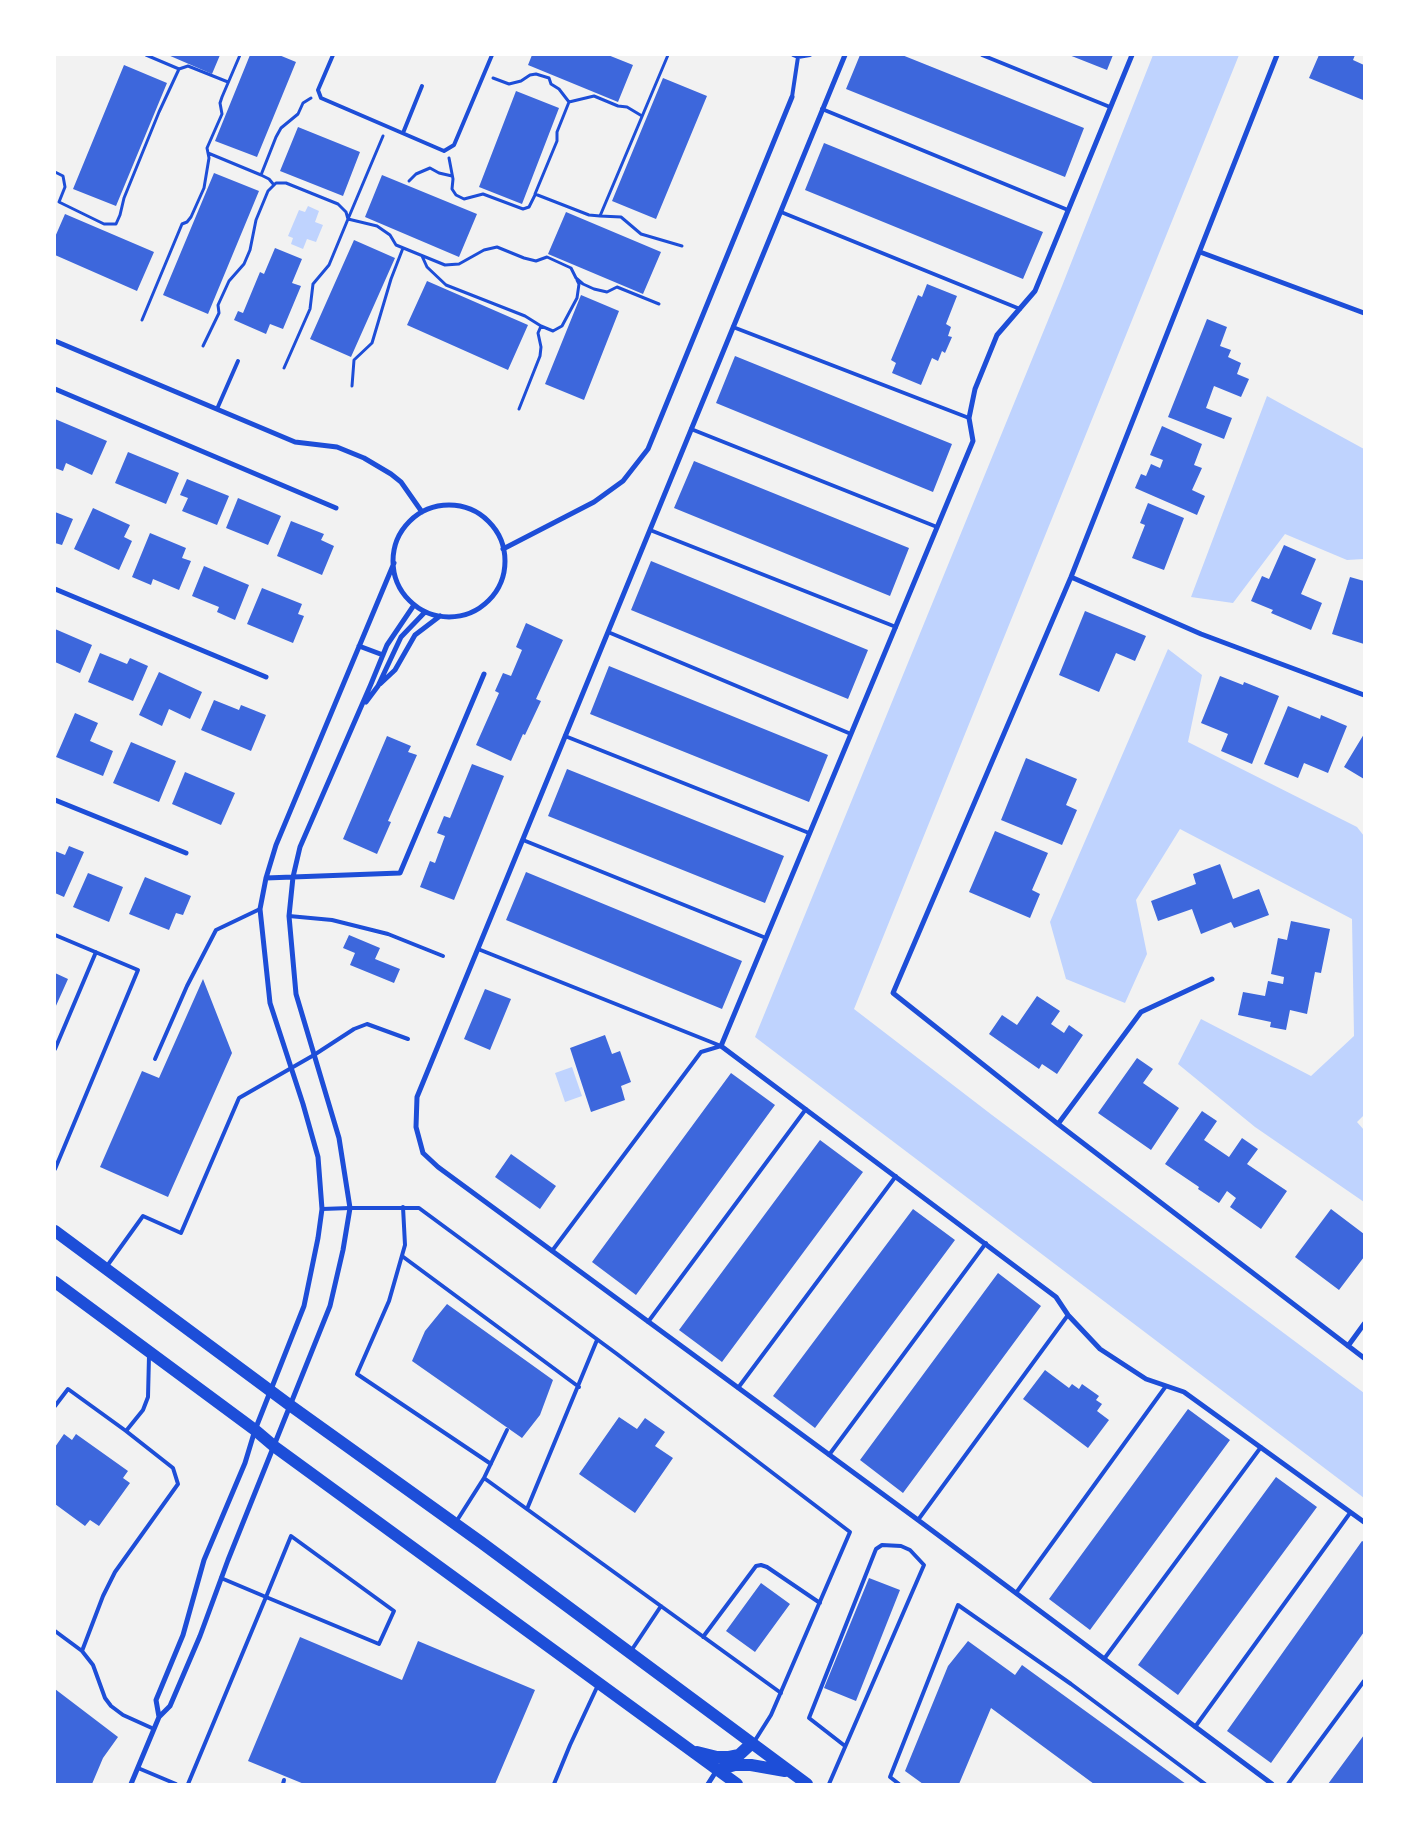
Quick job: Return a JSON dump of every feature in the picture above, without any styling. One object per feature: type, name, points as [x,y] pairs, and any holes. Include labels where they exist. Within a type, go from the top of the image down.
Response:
[{"type":"main road","points":[[55,1231],[807,1784]]},
{"type":"main road","points":[[55,1282],[256,1430],[275,1447],[737,1784]]},
{"type":"main road","points":[[692,1751],[717,1757],[729,1757],[739,1755],[752,1743]]},
{"type":"main road","points":[[717,1770],[735,1765],[751,1765],[790,1772]]},
{"type":"street","points":[[845,55],[418,1097],[416,1127],[423,1153],[438,1167],[918,1520],[1272,1784]]},
{"type":"street","points":[[1132,55],[1035,292],[997,335],[975,389],[969,418],[973,441],[721,1046],[1056,1297],[1068,1315],[1100,1348],[1146,1380],[1184,1392],[1364,1522]]},
{"type":"street","points":[[1277,55],[1071,576],[893,993],[1058,1124],[1364,1358]]},
{"type":"street","points":[[503,549],[594,502],[623,481],[648,449],[792,97]]},
{"type":"street","points":[[1200,252],[1364,313]]},
{"type":"street","points":[[55,341],[295,442],[337,447],[364,458],[392,474],[401,482],[422,512]]},
{"type":"street","points":[[55,389],[336,508]]},
{"type":"street","points":[[460,506],[472,510],[492,526],[499,536],[503,549],[505,561],[499,585],[492,596],[473,612],[462,616],[440,616],[425,612],[414,605],[398,585],[394,563],[396,544],[402,531],[411,520],[422,512],[434,507],[460,506]]},
{"type":"street","points":[[159,1717],[156,1700],[183,1635],[204,1560],[245,1463],[304,1306],[322,1209],[318,1157],[270,1003],[260,909],[266,878],[276,845],[394,563]]},
{"type":"street","points":[[1071,576],[1201,634],[1364,695]]},
{"type":"street","points":[[55,589],[266,677]]},
{"type":"street","points":[[131,1784],[159,1717],[170,1706],[200,1636],[221,1578],[330,1306],[344,1250],[350,1208],[339,1138],[296,994],[288,916],[293,877],[300,847],[361,708],[386,645],[414,605]]},
{"type":"street","points":[[378,686],[401,637],[425,612]]},
{"type":"street","points":[[361,708],[378,686],[395,670],[415,635],[440,616]]},
{"type":"street","points":[[359,646],[383,655]]},
{"type":"street","points":[[266,878],[400,873],[484,674]]},
{"type":"street","points":[[55,800],[186,853]]},
{"type":"street","points":[[1058,1124],[1141,1012],[1212,979]]},
{"type":"street","points":[[1348,1346],[1364,1324]]},
{"type":"street","points":[[708,1784],[717,1770]]},
{"type":"lane","points":[[333,55],[318,90],[318,95],[321,98],[444,150],[448,150],[454,144],[492,55]]},
{"type":"lane","points":[[793,55],[798,57],[810,55]]},
{"type":"lane","points":[[982,55],[1110,107]]},
{"type":"lane","points":[[792,97],[798,57]]},
{"type":"lane","points":[[403,133],[422,86]]},
{"type":"lane","points":[[822,110],[1068,210]]},
{"type":"lane","points":[[781,212],[1020,309]]},
{"type":"lane","points":[[733,327],[969,418]]},
{"type":"lane","points":[[216,409],[238,361]]},
{"type":"lane","points":[[692,429],[937,527]]},
{"type":"lane","points":[[650,530],[896,627]]},
{"type":"lane","points":[[608,632],[851,734]]},
{"type":"lane","points":[[565,736],[809,833]]},
{"type":"lane","points":[[523,840],[766,938]]},
{"type":"lane","points":[[155,1059],[216,930],[260,909]]},
{"type":"lane","points":[[288,916],[332,920],[388,934],[443,956]]},
{"type":"lane","points":[[55,934],[138,970],[55,1169]]},
{"type":"lane","points":[[478,949],[721,1046]]},
{"type":"lane","points":[[55,1049],[96,952]]},
{"type":"lane","points":[[106,1268],[143,1216],[181,1233],[239,1098],[314,1056],[354,1029],[367,1024],[408,1039]]},
{"type":"lane","points":[[552,1251],[701,1052],[721,1046]]},
{"type":"lane","points":[[648,1322],[806,1109]]},
{"type":"lane","points":[[738,1388],[896,1176]]},
{"type":"lane","points":[[403,1207],[405,1245],[402,1256],[389,1301],[357,1374],[491,1464]]},
{"type":"lane","points":[[322,1209],[420,1208],[850,1532],[771,1715],[752,1743]]},
{"type":"lane","points":[[829,1455],[986,1243]]},
{"type":"lane","points":[[402,1256],[579,1387]]},
{"type":"lane","points":[[918,1520],[1068,1315]]},
{"type":"lane","points":[[527,1509],[597,1340]]},
{"type":"lane","points":[[126,1431],[143,1410],[148,1397],[149,1351]]},
{"type":"lane","points":[[1016,1593],[1166,1386]]},
{"type":"lane","points":[[55,1406],[68,1390],[174,1468],[178,1484],[115,1572],[103,1596],[82,1651]]},
{"type":"lane","points":[[455,1524],[484,1478],[507,1430]]},
{"type":"lane","points":[[1104,1659],[1261,1447]]},
{"type":"lane","points":[[484,1478],[780,1693]]},
{"type":"lane","points":[[1195,1727],[1350,1512]]},
{"type":"lane","points":[[188,1784],[266,1597],[291,1536],[394,1611],[379,1644],[266,1597],[221,1578]]},
{"type":"lane","points":[[828,1784],[845,1746],[924,1565],[910,1550],[901,1546],[882,1545],[876,1550],[809,1718],[845,1746]]},
{"type":"lane","points":[[704,1637],[756,1566],[768,1566],[820,1603]]},
{"type":"lane","points":[[899,1784],[890,1777],[958,1605],[1071,1684],[1205,1784]]},
{"type":"lane","points":[[630,1652],[661,1606]]},
{"type":"lane","points":[[55,1631],[82,1651],[92,1664],[110,1706],[123,1715],[154,1729]]},
{"type":"lane","points":[[1288,1784],[1364,1681]]},
{"type":"lane","points":[[554,1784],[599,1683]]},
{"type":"lane","points":[[138,1768],[176,1784]]},
{"type":"path","points":[[146,55],[179,69],[188,66],[228,82]]},
{"type":"path","points":[[142,320],[182,224],[191,217],[204,188],[209,158],[207,148],[222,114],[220,104],[240,55]]},
{"type":"path","points":[[600,216],[668,55]]},
{"type":"path","points":[[55,172],[63,176],[65,187],[59,202],[104,224],[116,224],[124,198],[159,112],[179,69]]},
{"type":"path","points":[[484,75],[509,84],[521,81],[530,75],[549,78],[551,84],[560,89],[569,102]]},
{"type":"path","points":[[261,175],[281,128],[298,114],[303,103],[318,95]]},
{"type":"path","points":[[569,102],[594,96],[618,106],[628,107],[642,116]]},
{"type":"path","points":[[448,150],[452,189],[456,196],[464,199],[483,194],[523,209],[529,207],[558,141],[557,132],[569,102]]},
{"type":"path","points":[[284,368],[310,309],[313,284],[328,265],[387,126]]},
{"type":"path","points":[[208,153],[261,175],[269,179],[274,185]]},
{"type":"path","points":[[409,181],[416,174],[430,168],[439,173],[452,176]]},
{"type":"path","points":[[203,346],[219,313],[218,305],[230,281],[244,264],[250,250],[256,220],[268,191],[276,183],[286,183],[338,204],[346,212],[348,219]]},
{"type":"path","points":[[535,194],[590,215],[621,217],[641,234],[682,246]]},
{"type":"path","points":[[348,219],[377,226],[390,235],[396,245],[422,255],[445,265],[459,264],[484,250],[497,247],[536,261],[547,257],[571,268],[579,284],[577,298],[562,326],[553,331],[525,316],[446,285],[427,266],[422,255]]},
{"type":"path","points":[[352,386],[354,360],[372,343],[391,279],[404,248]]},
{"type":"path","points":[[576,278],[594,289],[608,292],[617,287],[659,304]]},
{"type":"path","points":[[519,409],[540,356],[541,347],[538,333],[541,326]]},
{"type":"water","points":[[1153,55],[1239,55],[854,1009],[992,1115],[1364,1393],[1364,1498],[755,1037],[1062,286]]},
{"type":"water","points":[[308,206],[319,211],[315,222],[323,225],[316,242],[307,239],[303,249],[291,244],[293,238],[288,236],[299,210],[305,212]]},
{"type":"water","points":[[1267,396],[1364,449],[1364,559],[1347,560],[1285,534],[1233,603],[1191,597]]},
{"type":"water","points":[[1168,649],[1202,675],[1188,742],[1357,827],[1364,836],[1364,1115],[1357,1122],[1364,1130],[1364,1202],[1255,1127],[1178,1064],[1201,1019],[1311,1076],[1354,1036],[1352,919],[1180,829],[1136,900],[1147,954],[1125,1003],[1066,979],[1050,922]]},
{"type":"water","points":[[572,1067],[582,1096],[565,1102],[555,1073]]},
{"type":"building","points":[[168,55],[220,55],[212,74]]},
{"type":"building","points":[[250,55],[279,55],[296,62],[257,157],[215,141]]},
{"type":"building","points":[[532,55],[608,55],[633,65],[618,102],[528,65]]},
{"type":"building","points":[[860,55],[902,55],[1084,128],[1065,177],[846,89]]},
{"type":"building","points":[[1069,55],[1113,55],[1107,70]]},
{"type":"building","points":[[1319,55],[1355,55],[1353,60],[1364,65],[1363,100],[1309,78]]},
{"type":"building","points":[[124,65],[167,83],[116,206],[73,189]]},
{"type":"building","points":[[663,78],[707,96],[656,219],[612,201]]},
{"type":"building","points":[[516,91],[559,108],[522,204],[479,187]]},
{"type":"building","points":[[298,127],[360,152],[343,196],[280,171]]},
{"type":"building","points":[[824,143],[1043,232],[1023,279],[805,190]]},
{"type":"building","points":[[214,173],[259,191],[208,314],[163,295]]},
{"type":"building","points":[[382,175],[477,214],[459,257],[365,217]]},
{"type":"building","points":[[566,212],[661,252],[643,294],[548,254]]},
{"type":"building","points":[[65,214],[154,252],[137,291],[55,255],[55,237]]},
{"type":"building","points":[[354,240],[395,258],[351,357],[310,339]]},
{"type":"building","points":[[275,248],[302,259],[292,283],[301,286],[283,329],[270,324],[266,334],[234,320],[238,311],[243,313],[260,272],[264,274]]},
{"type":"building","points":[[427,281],[528,325],[508,370],[407,325]]},
{"type":"building","points":[[927,284],[957,296],[946,324],[951,327],[948,336],[952,337],[945,353],[942,351],[938,361],[932,358],[921,385],[892,373],[896,363],[891,360],[918,295],[922,297]]},
{"type":"building","points":[[581,295],[619,311],[584,400],[545,384]]},
{"type":"building","points":[[1207,319],[1227,327],[1220,346],[1231,350],[1228,357],[1241,363],[1237,374],[1249,379],[1241,397],[1214,386],[1206,408],[1232,418],[1224,439],[1168,417]]},
{"type":"building","points":[[735,356],[952,444],[933,492],[716,403]]},
{"type":"building","points":[[55,419],[107,441],[92,475],[66,463],[63,471],[55,468]]},
{"type":"building","points":[[1162,426],[1202,444],[1194,465],[1202,468],[1192,490],[1205,496],[1197,515],[1135,488],[1141,474],[1146,476],[1151,464],[1160,468],[1163,460],[1150,455]]},
{"type":"building","points":[[128,452],[179,473],[166,504],[115,483]]},
{"type":"building","points":[[694,461],[909,548],[890,596],[674,508]]},
{"type":"building","points":[[187,479],[229,496],[217,525],[182,511],[188,498],[180,495]]},
{"type":"building","points":[[238,498],[281,516],[268,545],[226,528]]},
{"type":"building","points":[[1148,503],[1184,518],[1164,570],[1132,558],[1145,525],[1140,523]]},
{"type":"building","points":[[93,508],[130,525],[124,537],[132,541],[119,570],[74,549]]},
{"type":"building","points":[[55,512],[73,519],[62,545],[55,543]]},
{"type":"building","points":[[291,521],[324,534],[321,540],[334,546],[322,575],[277,556]]},
{"type":"building","points":[[150,533],[186,548],[182,558],[191,561],[179,590],[153,579],[151,585],[132,577]]},
{"type":"building","points":[[1284,545],[1316,559],[1301,594],[1322,603],[1311,630],[1271,613],[1273,610],[1251,601],[1262,576],[1269,579]]},
{"type":"building","points":[[651,561],[868,650],[848,699],[631,610]]},
{"type":"building","points":[[204,566],[249,585],[235,620],[217,612],[219,607],[192,596]]},
{"type":"building","points":[[1350,577],[1364,581],[1364,644],[1332,634]]},
{"type":"building","points":[[262,588],[302,604],[298,614],[304,616],[293,643],[247,624]]},
{"type":"building","points":[[1085,611],[1146,636],[1135,661],[1116,653],[1099,692],[1059,675]]},
{"type":"building","points":[[526,623],[563,640],[536,699],[541,701],[511,761],[476,745],[499,693],[495,691],[503,673],[511,676],[522,650],[516,647]]},
{"type":"building","points":[[55,629],[92,645],[80,673],[55,662]]},
{"type":"building","points":[[100,653],[127,664],[130,658],[148,666],[133,701],[88,682]]},
{"type":"building","points":[[609,666],[828,755],[809,802],[590,714]]},
{"type":"building","points":[[159,672],[202,692],[190,719],[169,709],[162,726],[139,715]]},
{"type":"building","points":[[1220,676],[1243,685],[1244,682],[1279,696],[1252,764],[1221,751],[1228,734],[1201,723]]},
{"type":"building","points":[[214,700],[239,710],[241,705],[266,715],[251,751],[201,730]]},
{"type":"building","points":[[1288,706],[1320,719],[1321,715],[1347,726],[1328,773],[1304,763],[1298,778],[1264,764]]},
{"type":"building","points":[[75,713],[98,723],[90,741],[113,751],[103,776],[56,757]]},
{"type":"building","points":[[1364,734],[1364,779],[1344,767]]},
{"type":"building","points":[[387,736],[411,746],[408,752],[417,755],[388,821],[391,822],[377,854],[343,839]]},
{"type":"building","points":[[131,742],[176,761],[159,802],[113,783]]},
{"type":"building","points":[[1026,758],[1077,779],[1066,805],[1077,810],[1062,845],[1001,820]]},
{"type":"building","points":[[472,764],[504,776],[454,900],[420,887],[430,861],[435,863],[445,836],[437,833],[444,816],[450,818]]},
{"type":"building","points":[[567,769],[784,856],[765,903],[548,816]]},
{"type":"building","points":[[185,772],[235,793],[221,825],[172,804]]},
{"type":"building","points":[[995,831],[1048,853],[1032,890],[1040,894],[1030,918],[969,892]]},
{"type":"building","points":[[69,846],[84,852],[64,897],[55,893],[55,851],[65,855]]},
{"type":"building","points":[[1220,864],[1233,899],[1259,889],[1269,915],[1234,928],[1231,922],[1201,934],[1192,909],[1158,921],[1151,901],[1196,884],[1193,874]]},
{"type":"building","points":[[526,872],[742,961],[722,1009],[506,920]]},
{"type":"building","points":[[88,873],[123,887],[109,922],[73,907]]},
{"type":"building","points":[[145,877],[191,896],[183,915],[176,913],[169,930],[129,914]]},
{"type":"building","points":[[1291,921],[1330,929],[1321,973],[1315,972],[1307,1014],[1290,1010],[1286,1030],[1270,1027],[1271,1022],[1238,1015],[1243,992],[1265,996],[1268,981],[1283,984],[1284,977],[1271,974],[1278,938],[1287,940]]},
{"type":"building","points":[[349,935],[380,948],[375,959],[400,969],[394,983],[350,965],[355,953],[343,948]]},
{"type":"building","points":[[55,973],[68,979],[55,1008]]},
{"type":"building","points":[[203,979],[232,1053],[168,1197],[100,1167],[142,1071],[159,1078]]},
{"type":"building","points":[[485,989],[511,999],[490,1050],[464,1039]]},
{"type":"building","points":[[1037,996],[1060,1011],[1051,1024],[1064,1033],[1069,1025],[1083,1035],[1057,1074],[1042,1064],[1039,1069],[989,1034],[1002,1015],[1017,1025]]},
{"type":"building","points":[[605,1035],[612,1054],[620,1051],[631,1082],[621,1086],[625,1100],[591,1112],[570,1048]]},
{"type":"building","points":[[1137,1058],[1153,1069],[1143,1083],[1179,1108],[1151,1150],[1098,1113]]},
{"type":"building","points":[[731,1073],[775,1105],[636,1295],[592,1262]]},
{"type":"building","points":[[1202,1111],[1217,1121],[1204,1140],[1229,1157],[1242,1138],[1258,1149],[1247,1164],[1287,1191],[1261,1229],[1230,1207],[1236,1198],[1227,1191],[1219,1203],[1165,1164]]},
{"type":"building","points":[[820,1140],[863,1172],[722,1362],[679,1330]]},
{"type":"building","points":[[511,1154],[556,1186],[540,1209],[495,1177]]},
{"type":"building","points":[[913,1209],[955,1240],[815,1428],[773,1396]]},
{"type":"building","points":[[1331,1209],[1364,1234],[1364,1257],[1339,1290],[1295,1257]]},
{"type":"building","points":[[998,1273],[1041,1306],[903,1493],[860,1460]]},
{"type":"building","points":[[447,1304],[553,1380],[540,1415],[522,1438],[412,1361],[425,1331]]},
{"type":"building","points":[[1045,1370],[1069,1388],[1072,1384],[1079,1389],[1082,1384],[1099,1396],[1096,1400],[1102,1404],[1097,1411],[1109,1420],[1088,1448],[1023,1399]]},
{"type":"building","points":[[1188,1409],[1230,1440],[1090,1630],[1049,1599]]},
{"type":"building","points":[[619,1417],[637,1429],[645,1418],[665,1432],[655,1446],[673,1458],[635,1513],[579,1474]]},
{"type":"building","points":[[64,1434],[72,1440],[76,1434],[128,1471],[123,1478],[130,1483],[99,1526],[90,1520],[85,1526],[55,1504],[55,1447]]},
{"type":"building","points":[[1276,1477],[1317,1507],[1178,1695],[1138,1665]]},
{"type":"building","points":[[1362,1541],[1364,1542],[1364,1632],[1271,1763],[1227,1731]]},
{"type":"building","points":[[869,1578],[900,1590],[856,1701],[824,1688]]},
{"type":"building","points":[[761,1583],[790,1604],[755,1652],[726,1631]]},
{"type":"building","points":[[300,1637],[402,1680],[418,1641],[535,1690],[495,1784],[304,1784],[248,1761]]},
{"type":"building","points":[[968,1641],[1015,1675],[1022,1665],[1186,1784],[1094,1784],[991,1708],[959,1784],[923,1784],[905,1771],[948,1666]]},
{"type":"building","points":[[55,1689],[118,1737],[103,1758],[92,1784],[55,1784]]},
{"type":"building","points":[[1364,1735],[1364,1784],[1328,1784]]}]
